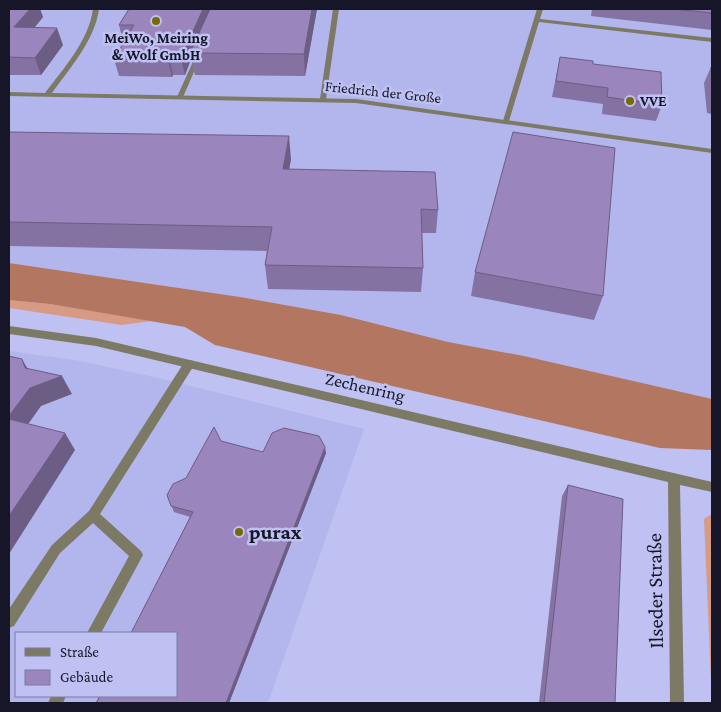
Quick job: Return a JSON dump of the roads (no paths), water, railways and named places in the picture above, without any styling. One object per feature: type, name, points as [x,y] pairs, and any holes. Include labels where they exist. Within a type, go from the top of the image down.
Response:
[{"type":"street","points":[[48,95],[91,30],[96,16],[96,9]]},
{"type":"street","points":[[323,99],[336,9]]},
{"type":"street","points":[[506,121],[540,9]]},
{"type":"street","points":[[537,20],[712,40]]},
{"type":"street","points":[[180,97],[199,53]]},
{"type":"street","name":"Friedrich der Große","points":[[9,94],[323,99],[393,104],[712,151]]},
{"type":"street","name":"Zechenring","points":[[9,330],[96,342],[712,487]]},
{"type":"street","points":[[9,621],[56,549],[93,515],[189,364]]},
{"type":"street","name":"Ilseder Straße","points":[[674,478],[677,703]]},
{"type":"street","points":[[93,515],[137,555],[95,632]]},
{"type":"place","name":"MeiWo, Meiring & Wolf GmbH","points":[[156,21]]},
{"type":"place","name":"VVE","points":[[630,101]]},
{"type":"place","name":"purax","points":[[239,532]]}]
